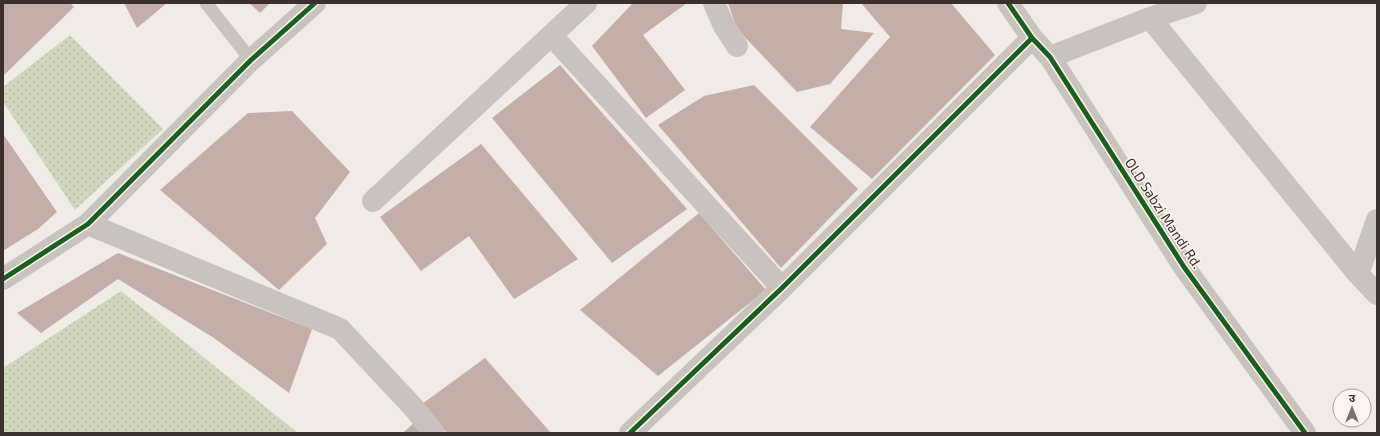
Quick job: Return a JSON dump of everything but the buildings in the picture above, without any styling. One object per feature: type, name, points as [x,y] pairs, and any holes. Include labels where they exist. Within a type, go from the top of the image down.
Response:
[{"type":"street","points":[[3,279],[88,224],[251,60],[315,3]]},
{"type":"street","points":[[714,3],[724,26],[737,46]]},
{"type":"street","name":"OLD Sabzi Mandi Rd.","points":[[1008,3],[1032,38],[1050,58],[1184,267],[1304,433]]},
{"type":"street","points":[[1050,58],[1150,18],[1196,3]]},
{"type":"street","points":[[373,201],[552,36],[575,7]]},
{"type":"street","points":[[1150,18],[1358,274],[1377,294]]},
{"type":"street","points":[[552,36],[782,288]]},
{"type":"street","points":[[630,433],[782,288],[1032,38]]},
{"type":"street","points":[[1358,274],[1377,220]]},
{"type":"street","points":[[88,224],[340,329],[414,408],[434,433]]},
{"type":"lane","points":[[206,3],[251,60]]},
{"type":"green space","points":[[70,35],[163,129],[75,210],[3,102],[3,87]]},
{"type":"green space","points":[[121,291],[298,433],[3,433],[3,368]]},
{"type":"cycle path","points":[[3,279],[88,224],[251,60],[315,3]]},
{"type":"cycle path","points":[[1008,3],[1032,38],[1050,57],[1184,267],[1305,433]]},
{"type":"cycle path","points":[[630,433],[782,288],[1032,38]]}]
